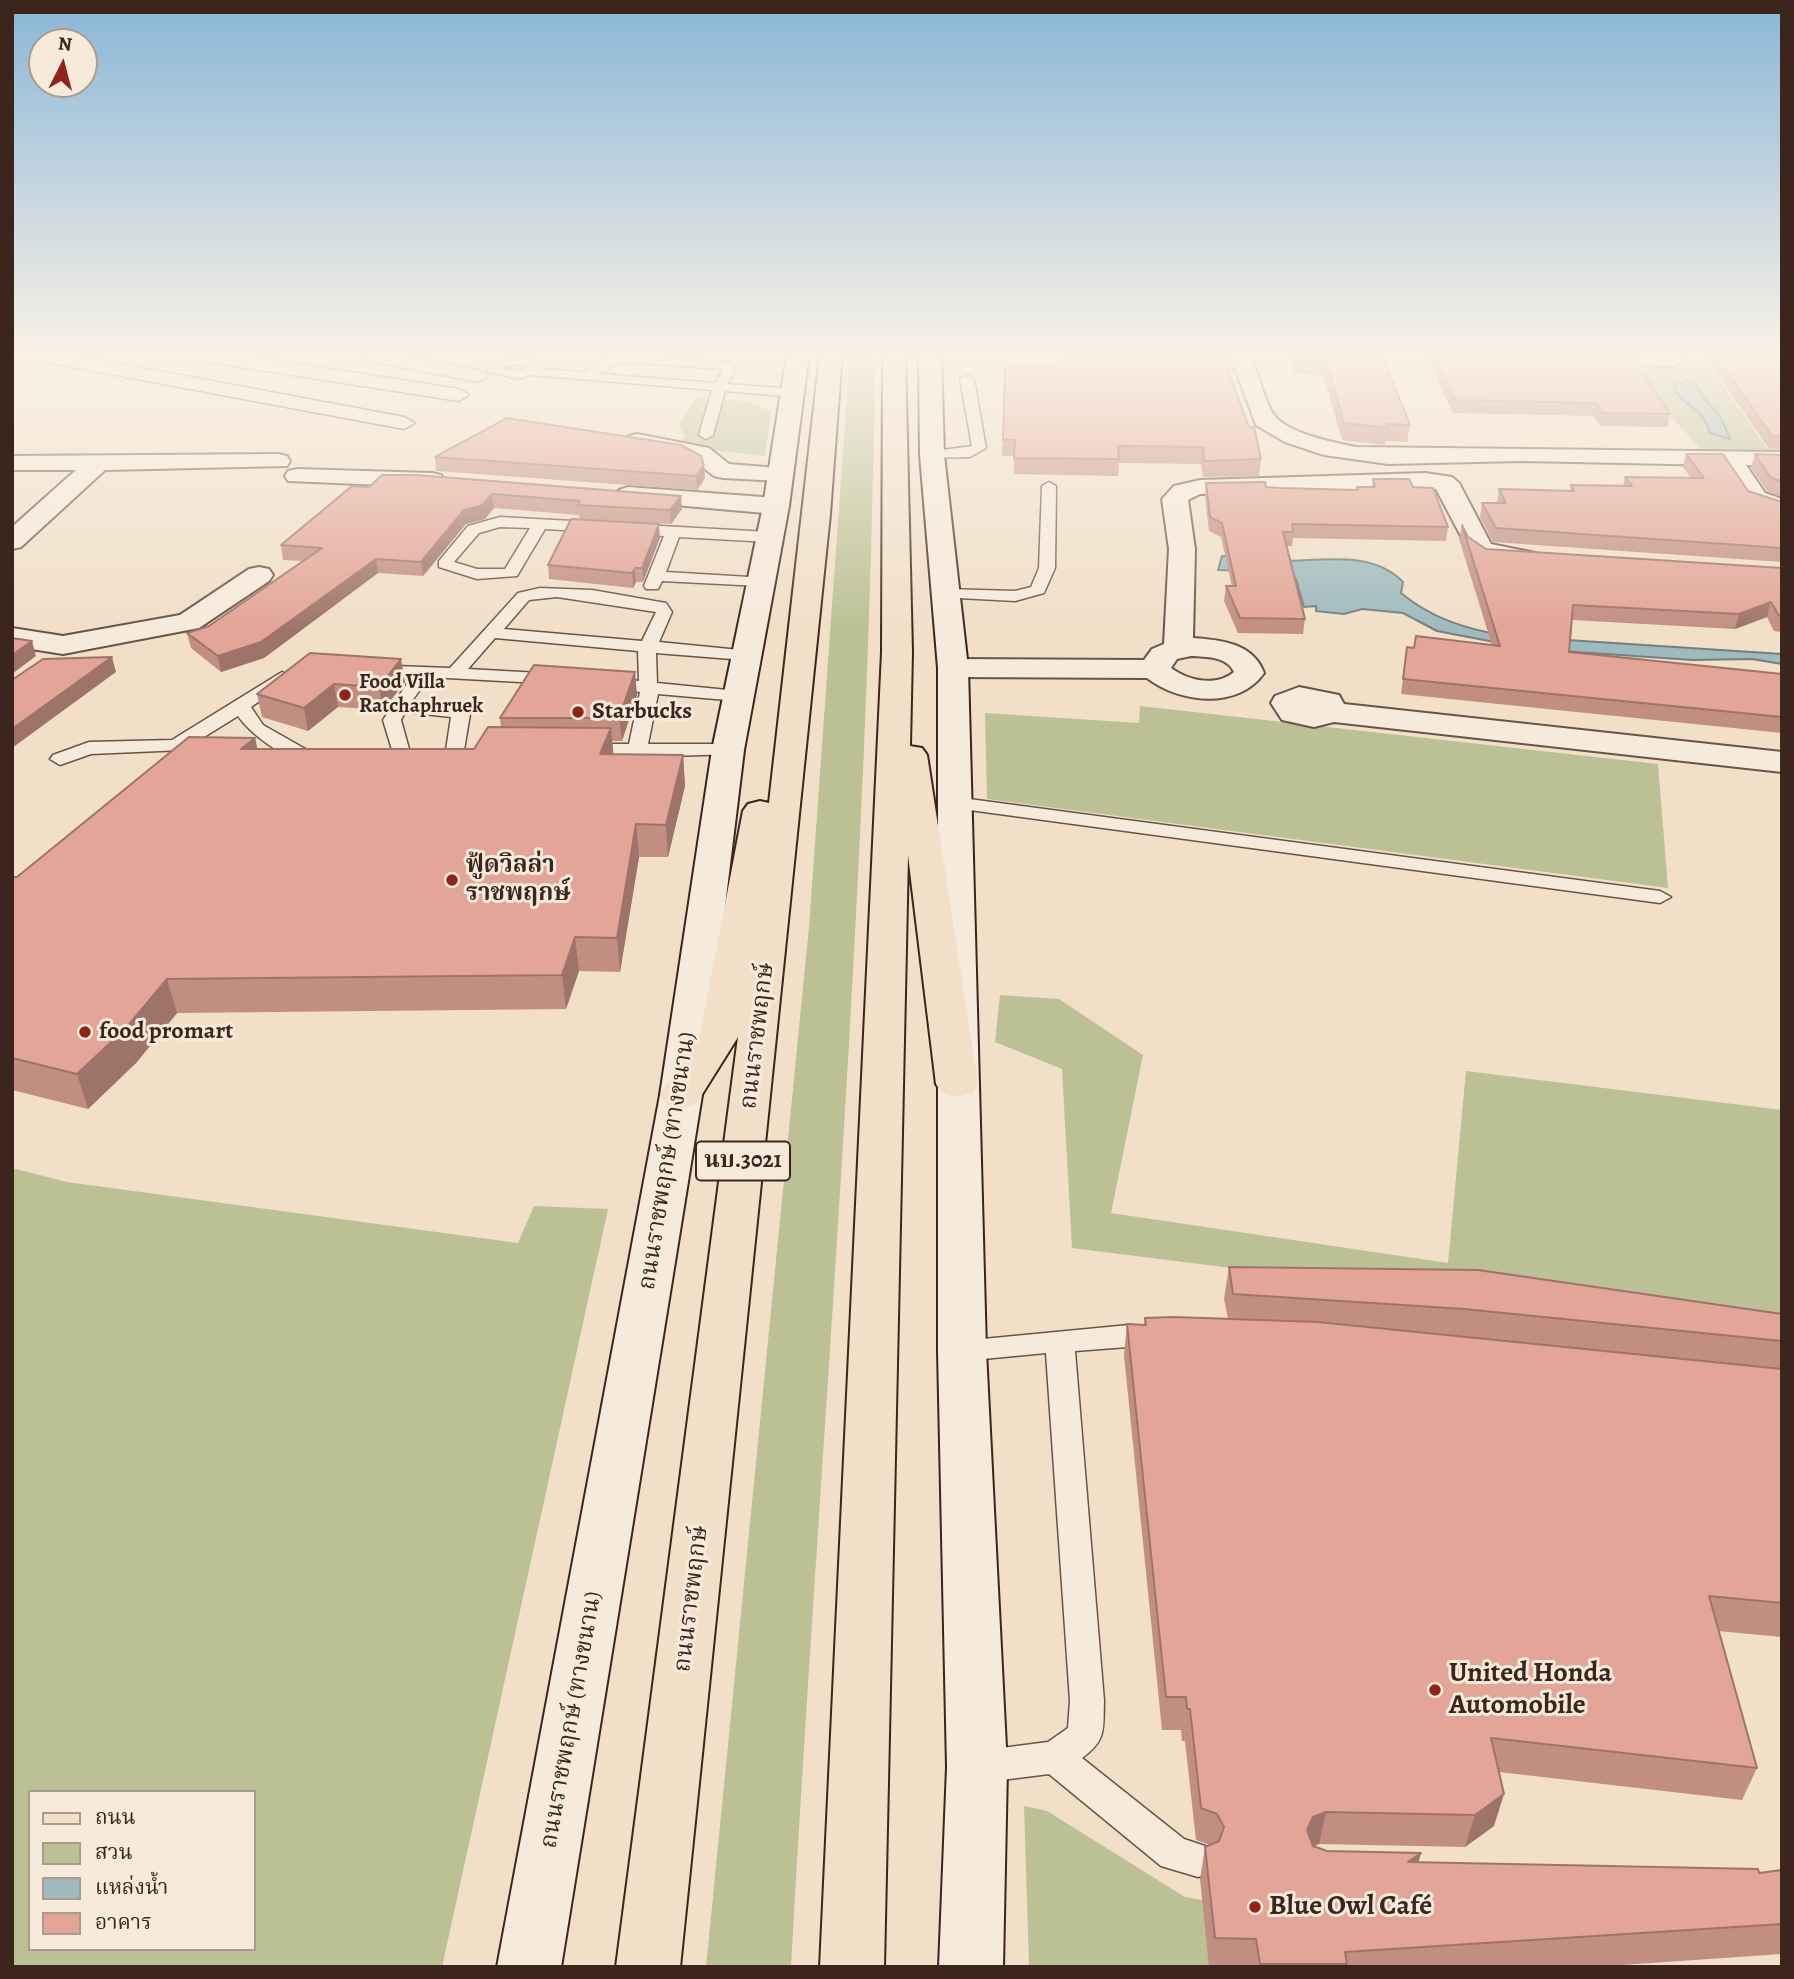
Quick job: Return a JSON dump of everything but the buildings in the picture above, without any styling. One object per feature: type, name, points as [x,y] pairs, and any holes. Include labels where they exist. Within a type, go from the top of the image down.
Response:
[{"type":"main road","name":"ถนนราชพฤกษ์","points":[[648,1967],[794,722],[823,446]]},
{"type":"main road","points":[[852,1967],[897,652],[895,446]]},
{"type":"main road","points":[[897,652],[957,1084]]},
{"type":"main road","points":[[681,1095],[720,1034],[771,750],[794,722]]},
{"type":"street","points":[[662,446],[700,453],[775,506]]},
{"type":"street","name":"ถนนราชพฤกษ์ (ทางขนาน)","points":[[529,1967],[681,1095],[728,750],[784,446]]},
{"type":"street","points":[[932,446],[953,668],[962,1351],[977,1767],[971,1967]]},
{"type":"street","points":[[1315,446],[1340,452],[1393,457],[1513,454],[1782,459]]},
{"type":"street","points":[[1728,458],[1756,498],[1782,508]]},
{"type":"street","points":[[12,463],[96,465],[195,462],[229,472],[288,469],[458,482]]},
{"type":"street","points":[[12,541],[96,465]]},
{"type":"street","points":[[953,668],[1167,659],[1220,650],[1243,660],[1249,673],[1235,685],[1222,688],[1190,688],[1164,678],[1167,659],[1182,549],[1175,499],[1183,491],[1200,487],[1425,480],[1443,482],[1450,488],[1479,549],[1492,555],[1516,559],[1556,561]]},
{"type":"street","points":[[606,493],[775,506]]},
{"type":"street","points":[[12,637],[63,645],[189,622],[259,575]]},
{"type":"street","points":[[1235,685],[1288,700],[1299,696],[1322,699],[1331,705],[1331,712],[1782,762]]},
{"type":"lane","points":[[932,454],[970,453],[979,446]]},
{"type":"lane","points":[[946,594],[1015,596],[1038,590],[1047,568],[1049,486]]},
{"type":"lane","points":[[540,525],[511,573],[477,574],[456,570],[445,564],[473,527],[500,522],[673,532],[775,506]]},
{"type":"lane","points":[[673,532],[654,581],[760,581]]},
{"type":"lane","points":[[455,673],[524,596],[540,592],[560,593],[660,607],[664,612],[647,649],[649,701],[637,751]]},
{"type":"lane","points":[[491,633],[647,649],[741,675]]},
{"type":"lane","points":[[357,668],[649,686],[741,675]]},
{"type":"lane","points":[[60,759],[89,748],[176,746],[204,732],[278,679],[300,671]]},
{"type":"lane","points":[[375,750],[407,749],[392,720],[407,692],[424,672]]},
{"type":"lane","points":[[241,706],[257,730],[300,754]]},
{"type":"lane","points":[[399,706],[440,708],[461,714],[455,750]]},
{"type":"lane","points":[[124,762],[207,754],[204,732]]},
{"type":"lane","points":[[567,750],[728,750]]},
{"type":"lane","points":[[263,754],[325,753]]},
{"type":"lane","points":[[954,803],[1660,897]]},
{"type":"lane","points":[[962,1351],[1060,1344],[1129,1335],[1180,1335]]},
{"type":"lane","points":[[977,1767],[1055,1757],[1085,1736],[1087,1702],[1060,1344]]},
{"type":"lane","points":[[1055,1757],[1174,1854],[1198,1860]]},
{"type":"green space","points":[[679,446],[766,446],[765,456]]},
{"type":"green space","points":[[843,446],[873,446],[864,758],[854,960],[791,1967],[706,1967],[809,927]]},
{"type":"green space","points":[[1699,446],[1765,446],[1768,450],[1701,449]]},
{"type":"green space","points":[[1140,706],[1658,764],[1668,888],[987,799],[985,713],[1139,723]]},
{"type":"green space","points":[[1000,995],[1059,999],[1143,1055],[1111,1213],[1448,1263],[1466,1071],[1782,1110],[1782,1345],[1495,1301],[1072,1248],[1062,1069],[995,1042]]},
{"type":"green space","points":[[12,1168],[67,1182],[518,1243],[534,1206],[608,1209],[442,1967],[12,1967]]},
{"type":"green space","points":[[1024,1806],[1047,1811],[1185,1897],[1310,1920],[1317,1967],[1029,1967]]},
{"type":"water","points":[[1222,556],[1282,561],[1346,559],[1377,565],[1403,582],[1401,593],[1425,610],[1464,626],[1506,636],[1782,654],[1782,664],[1752,659],[1693,660],[1531,649],[1437,631],[1403,613],[1362,609],[1344,614],[1316,611],[1316,606],[1304,607],[1296,579],[1259,578],[1255,571],[1218,570]]},
{"type":"place","name":"Food Villa Ratchaphruek","points":[[345,695]]},
{"type":"place","name":"Starbucks","points":[[578,712]]},
{"type":"place","name":"ฟู้ดวิลล่า ราชพฤกษ์","points":[[452,880]]},
{"type":"place","name":"food promart","points":[[85,1032]]},
{"type":"place","name":"United Honda Automobile","points":[[1435,1690]]},
{"type":"place","name":"Blue Owl Café","points":[[1255,1907]]}]
